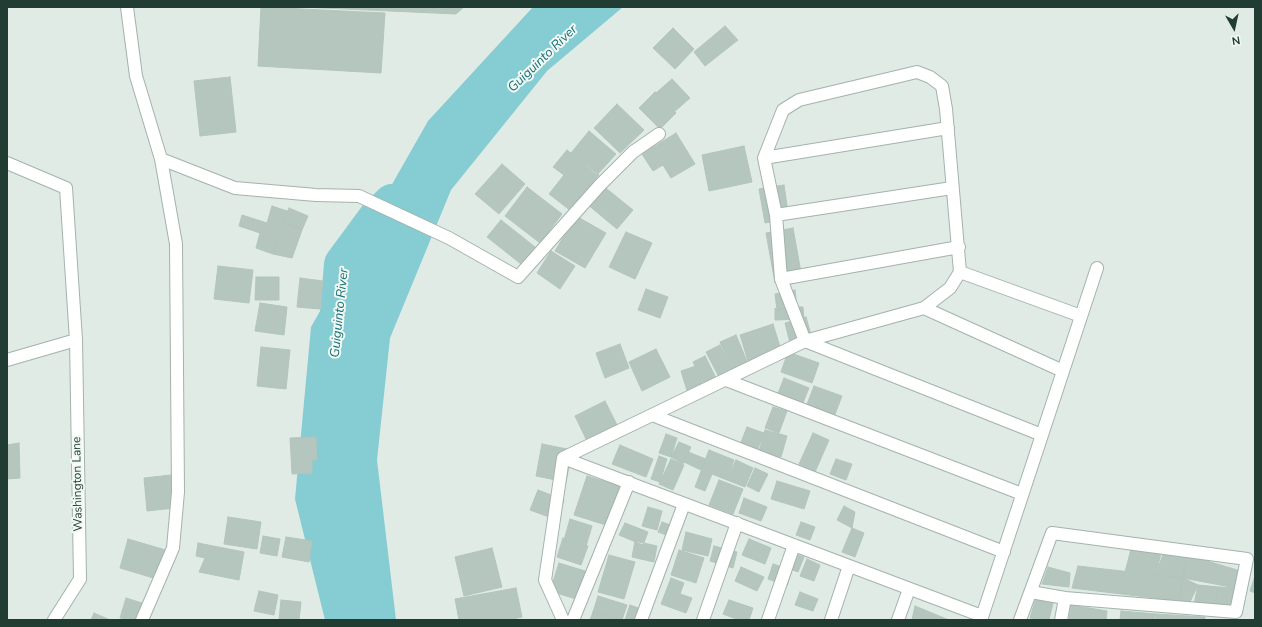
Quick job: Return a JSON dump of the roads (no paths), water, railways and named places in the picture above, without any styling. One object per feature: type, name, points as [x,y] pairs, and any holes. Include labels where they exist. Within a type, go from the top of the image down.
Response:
[{"type":"street","points":[[127,7],[136,76],[161,159],[176,244],[178,492],[173,548],[142,620]]},
{"type":"street","points":[[563,458],[806,342],[924,308],[950,288],[960,272],[948,128],[942,86],[930,77],[917,72],[799,100],[783,110],[764,158],[776,215],[781,279],[806,342],[1042,435]]},
{"type":"street","points":[[764,158],[948,128]]},
{"type":"street","points":[[161,159],[235,188],[316,195],[359,196],[449,238],[518,277],[600,185],[633,152],[659,134]]},
{"type":"street","name":"Washington Lane","points":[[7,163],[66,188],[76,340],[80,579],[54,620]]},
{"type":"street","points":[[776,215],[952,188]]},
{"type":"street","points":[[781,279],[959,248]]},
{"type":"street","points":[[563,458],[850,566],[982,618],[1097,268]]},
{"type":"street","points":[[960,272],[1082,316]]},
{"type":"street","points":[[924,308],[1063,371]]},
{"type":"street","points":[[7,360],[76,340]]},
{"type":"street","points":[[726,380],[1022,494]]},
{"type":"street","points":[[652,415],[1004,552]]},
{"type":"street","points":[[563,458],[545,580],[563,620]]},
{"type":"street","points":[[573,620],[628,482]]},
{"type":"street","points":[[641,620],[684,504]]},
{"type":"street","points":[[704,620],[737,523]]},
{"type":"street","points":[[1020,620],[1052,533],[1247,560],[1236,612],[1065,598],[1031,592]]},
{"type":"street","points":[[768,620],[794,545]]},
{"type":"street","points":[[831,620],[850,566]]},
{"type":"street","points":[[898,620],[909,589]]},
{"type":"street","points":[[1061,620],[1065,598]]},
{"type":"water","points":[[533,7],[623,7],[547,71],[451,190],[390,338],[377,460],[396,620],[325,620],[295,499],[311,327],[428,121]]},
{"type":"waterway","name":"Guiguinto River","points":[[338,324],[343,264],[377,218],[392,203]]}]
